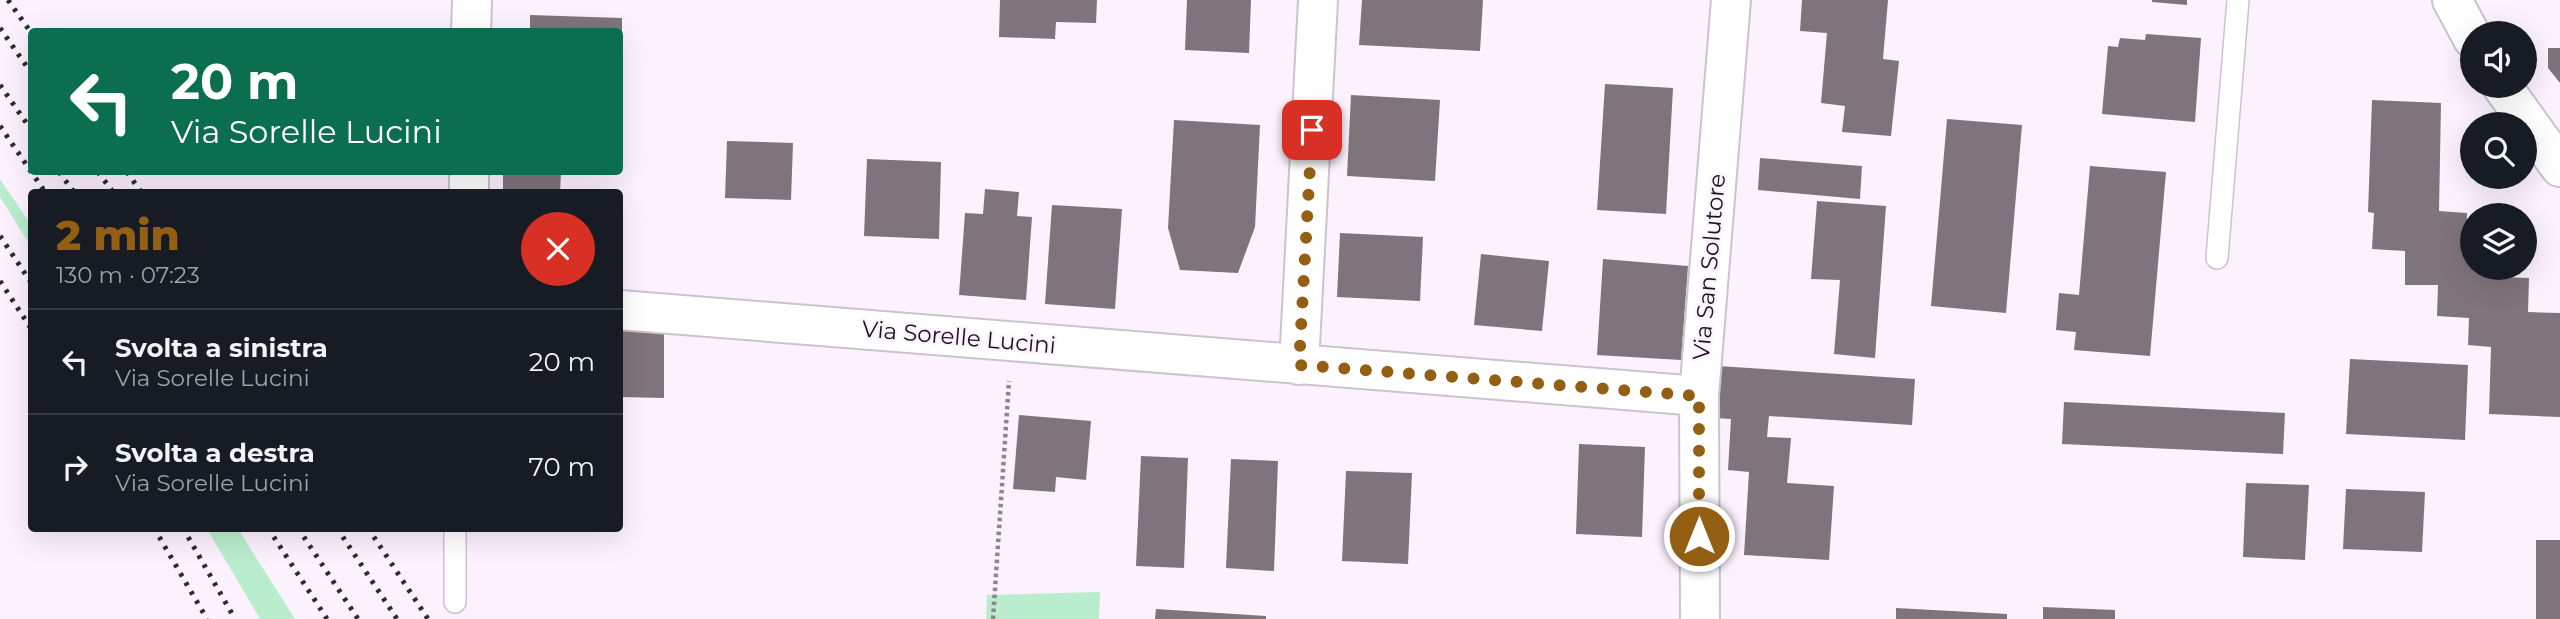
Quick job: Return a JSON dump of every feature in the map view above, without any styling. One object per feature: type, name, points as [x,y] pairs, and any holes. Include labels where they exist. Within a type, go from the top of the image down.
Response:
[{"type":"street","points":[[471,28],[472,0]]},
{"type":"street","points":[[1299,365],[1318,0]]},
{"type":"street","name":"Via San Solutore","points":[[1700,619],[1699,396],[1731,0]]},
{"type":"street","points":[[2452,0],[2463,21]]},
{"type":"street","points":[[2511,98],[2560,167]]},
{"type":"street","name":"Via Sorelle Lucini","points":[[623,310],[1699,396]]},
{"type":"lane","points":[[2217,258],[2238,0]]},
{"type":"lane","points":[[455,532],[455,602]]},
{"type":"path","points":[[993,619],[1011,341]]},
{"type":"green space","points":[[0,179],[28,221],[28,242],[0,197]]},
{"type":"green space","points":[[209,532],[240,532],[295,619],[260,619]]},
{"type":"green space","points":[[1100,592],[1099,619],[986,619],[987,595]]},
{"type":"building","points":[[1000,0],[1097,0],[1096,23],[1056,22],[1055,39],[999,37]]},
{"type":"building","points":[[1187,0],[1251,0],[1249,53],[1185,50]]},
{"type":"building","points":[[1362,0],[1483,0],[1480,51],[1359,45]]},
{"type":"building","points":[[1802,0],[1888,0],[1883,59],[1899,61],[1891,136],[1842,132],[1845,106],[1821,103],[1827,33],[1800,31]]},
{"type":"building","points":[[2187,0],[2187,5],[2152,2]]},
{"type":"building","points":[[530,15],[622,18],[622,28],[530,28]]},
{"type":"building","points":[[2146,34],[2201,38],[2195,122],[2102,114],[2108,46],[2118,47],[2120,38],[2145,40]]},
{"type":"building","points":[[2548,48],[2560,48],[2560,83],[2548,68]]},
{"type":"building","points":[[1605,84],[1673,88],[1666,214],[1597,210]]},
{"type":"building","points":[[1351,95],[1440,100],[1435,181],[1347,176]]},
{"type":"building","points":[[2372,100],[2441,103],[2439,211],[2460,212],[2460,280],[2529,280],[2528,312],[2560,313],[2560,417],[2489,414],[2491,347],[2468,345],[2469,318],[2437,316],[2438,285],[2405,285],[2405,251],[2372,249],[2374,213],[2368,212]]},
{"type":"building","points":[[1947,119],[2022,125],[2006,313],[1931,306]]},
{"type":"building","points":[[1174,120],[1260,125],[1255,227],[1238,273],[1180,270],[1168,228]]},
{"type":"building","points":[[727,141],[793,143],[791,200],[725,198]]},
{"type":"building","points":[[1760,158],[1862,166],[1860,199],[1758,190]]},
{"type":"building","points":[[867,159],[941,162],[939,239],[864,236]]},
{"type":"building","points":[[2090,166],[2166,172],[2150,356],[2074,350],[2076,332],[2056,330],[2059,293],[2079,295]]},
{"type":"building","points":[[503,175],[561,175],[560,189],[503,189]]},
{"type":"building","points":[[985,189],[1019,192],[1017,216],[1032,217],[1026,300],[959,295],[965,213],[983,214]]},
{"type":"building","points":[[1817,201],[1886,206],[1875,358],[1834,354],[1840,280],[1811,279]]},
{"type":"building","points":[[1052,205],[1122,209],[1115,309],[1045,304]]},
{"type":"building","points":[[1340,233],[1423,237],[1420,301],[1337,297]]},
{"type":"building","points":[[1481,254],[1549,261],[1542,331],[1474,325]]},
{"type":"building","points":[[1603,259],[1688,266],[1681,360],[1597,355]]},
{"type":"building","points":[[623,330],[664,330],[664,398],[623,397]]},
{"type":"building","points":[[2350,359],[2468,365],[2465,440],[2346,434]]},
{"type":"building","points":[[1718,366],[1915,379],[1912,425],[1769,416],[1767,437],[1791,438],[1787,483],[1834,486],[1829,560],[1744,555],[1749,472],[1728,470],[1731,419],[1714,418]]},
{"type":"building","points":[[2064,402],[2285,413],[2283,454],[2062,444]]},
{"type":"building","points":[[1019,415],[1091,421],[1086,480],[1056,477],[1055,492],[1013,489]]},
{"type":"building","points":[[1579,444],[1645,447],[1642,537],[1576,534]]},
{"type":"building","points":[[1141,456],[1188,458],[1184,568],[1136,566]]},
{"type":"building","points":[[1231,459],[1278,461],[1274,571],[1226,568]]},
{"type":"building","points":[[1346,471],[1412,473],[1408,564],[1342,561]]},
{"type":"building","points":[[2246,483],[2309,485],[2305,560],[2243,557]]},
{"type":"building","points":[[2346,489],[2425,492],[2422,552],[2343,549]]},
{"type":"building","points":[[2536,540],[2560,540],[2560,619],[2536,619]]},
{"type":"building","points":[[2043,607],[2115,610],[2115,619],[2043,619]]},
{"type":"building","points":[[1896,608],[2007,614],[2007,619],[1896,619]]},
{"type":"building","points":[[1156,609],[1266,616],[1266,619],[1155,619]]},
{"type":"railway","points":[[8,0],[28,28]]},
{"type":"railway","points":[[0,28],[28,68]]},
{"type":"railway","points":[[0,85],[28,125]]},
{"type":"railway","points":[[0,126],[28,167]]},
{"type":"railway","points":[[33,175],[43,189]]},
{"type":"railway","points":[[61,175],[72,189]]},
{"type":"railway","points":[[100,175],[111,189]]},
{"type":"railway","points":[[129,175],[139,189]]},
{"type":"railway","points":[[0,236],[28,278]]},
{"type":"railway","points":[[0,281],[28,324]]},
{"type":"railway","points":[[156,532],[207,619]]},
{"type":"railway","points":[[185,532],[235,619]]},
{"type":"railway","points":[[271,532],[327,619]]},
{"type":"railway","points":[[301,532],[358,619]]},
{"type":"railway","points":[[340,532],[397,619]]},
{"type":"railway","points":[[371,532],[428,619]]},
{"type":"route","points":[[1312,130],[1299,365],[1699,396],[1699,536]]}]
